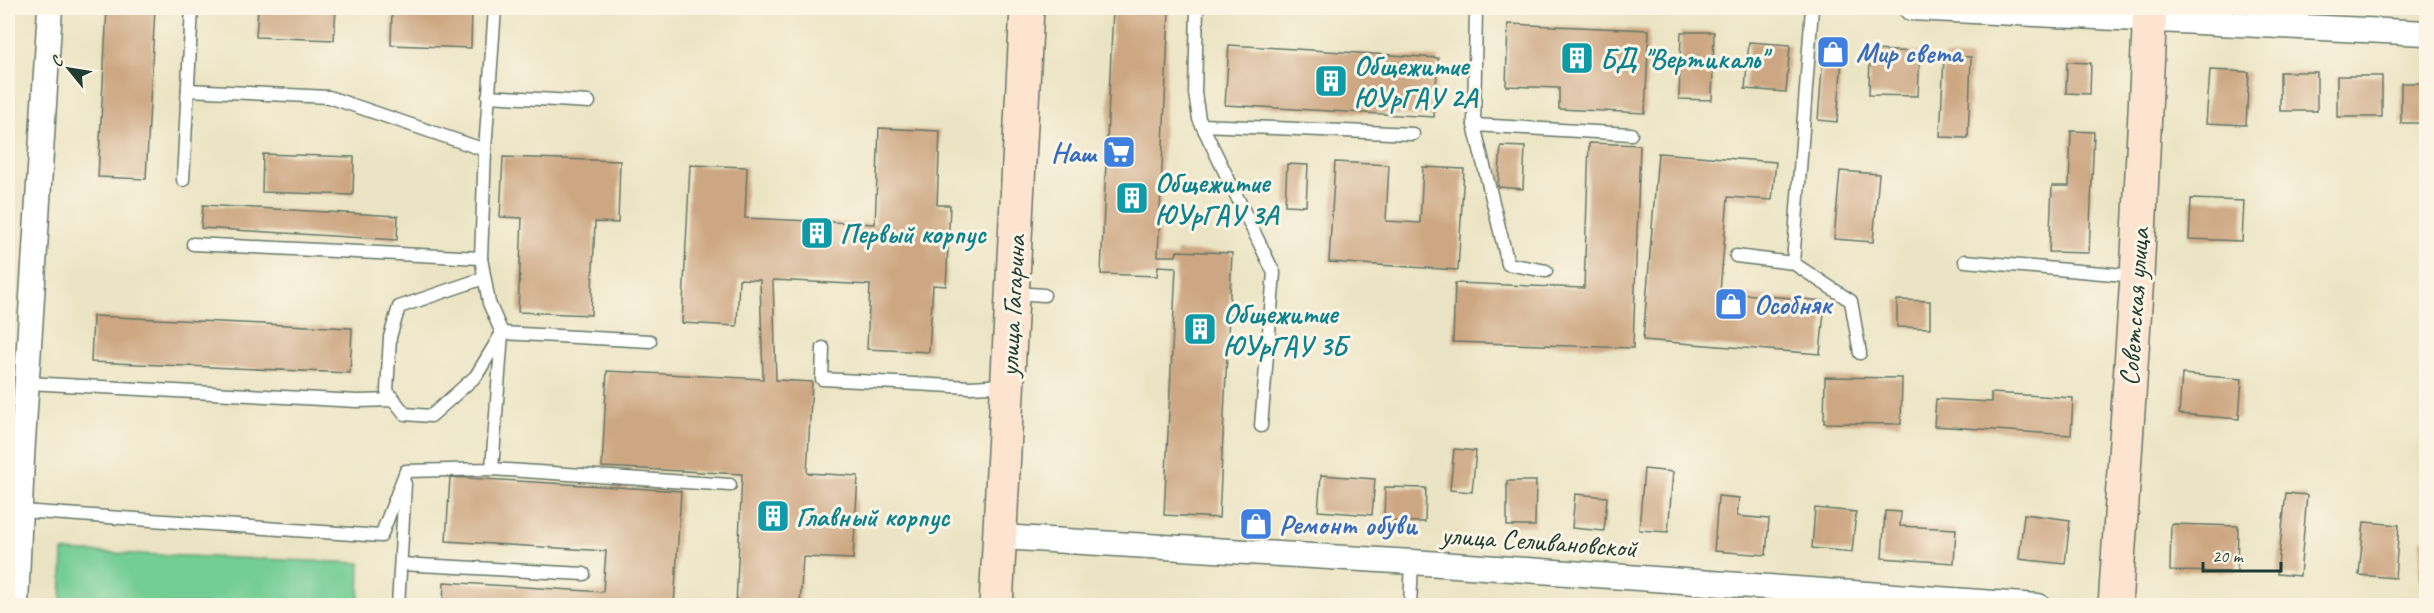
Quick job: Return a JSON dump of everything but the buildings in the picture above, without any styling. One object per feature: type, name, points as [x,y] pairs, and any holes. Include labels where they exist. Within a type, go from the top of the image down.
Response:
[{"type":"main road","name":"улица Гагарина","points":[[996,606],[1008,385],[1028,294],[1027,8]]},
{"type":"main road","name":"Советская улица","points":[[2115,606],[2137,276],[2150,13]]},
{"type":"street","points":[[16,606],[21,511],[15,457],[28,383],[50,8]]},
{"type":"street","points":[[1911,8],[2150,13],[2427,33]]},
{"type":"street","name":"улица Селивановской","points":[[1000,537],[1412,562],[2038,606]]},
{"type":"lane","points":[[183,180],[192,8]]},
{"type":"lane","points":[[492,469],[502,333],[489,303],[481,258],[488,96],[495,8]]},
{"type":"lane","points":[[1197,8],[1195,93],[1202,125],[1274,273],[1261,426]]},
{"type":"lane","points":[[1476,8],[1474,125],[1508,264],[1546,271]]},
{"type":"lane","points":[[1793,263],[1812,8]]},
{"type":"lane","points":[[188,90],[329,97],[485,150]]},
{"type":"lane","points":[[488,96],[590,102]]},
{"type":"lane","points":[[1202,125],[1413,134]]},
{"type":"lane","points":[[1474,125],[1632,134]]},
{"type":"lane","points":[[193,244],[481,258]]},
{"type":"lane","points":[[1736,256],[1793,263],[1851,301],[1860,353]]},
{"type":"lane","points":[[1965,261],[2137,276]]},
{"type":"lane","points":[[484,278],[399,307],[390,337],[387,391],[405,414],[431,416],[476,376],[502,333]]},
{"type":"lane","points":[[502,333],[650,342]]},
{"type":"lane","points":[[823,348],[822,380],[970,387],[1008,385]]},
{"type":"lane","points":[[28,383],[357,401],[394,400]]},
{"type":"lane","points":[[406,471],[492,469],[730,485]]},
{"type":"lane","points":[[21,511],[381,536],[406,471]]},
{"type":"lane","points":[[398,606],[406,471]]},
{"type":"lane","points":[[1410,606],[1412,562]]},
{"type":"lane","points":[[401,564],[584,574]]},
{"type":"green space","points":[[63,551],[360,563],[359,605],[61,605]]},
{"type":"place","name":"Мир света","points":[[1833,52]]},
{"type":"place","name":"БД \"Вертикаль\"","points":[[1577,58]]},
{"type":"place","name":"Общежитие ЮУрГАУ 2А","points":[[1331,81]]},
{"type":"place","name":"Наш","points":[[1119,152]]},
{"type":"place","name":"Общежитие ЮУрГАУ 3А","points":[[1132,198]]},
{"type":"place","name":"Первый корпус","points":[[817,233]]},
{"type":"place","name":"Особняк","points":[[1731,304]]},
{"type":"place","name":"Общежитие ЮУрГАУ 3Б","points":[[1200,329]]},
{"type":"place","name":"Главный корпус","points":[[773,516]]},
{"type":"place","name":"Ремонт обуви","points":[[1256,524]]}]
